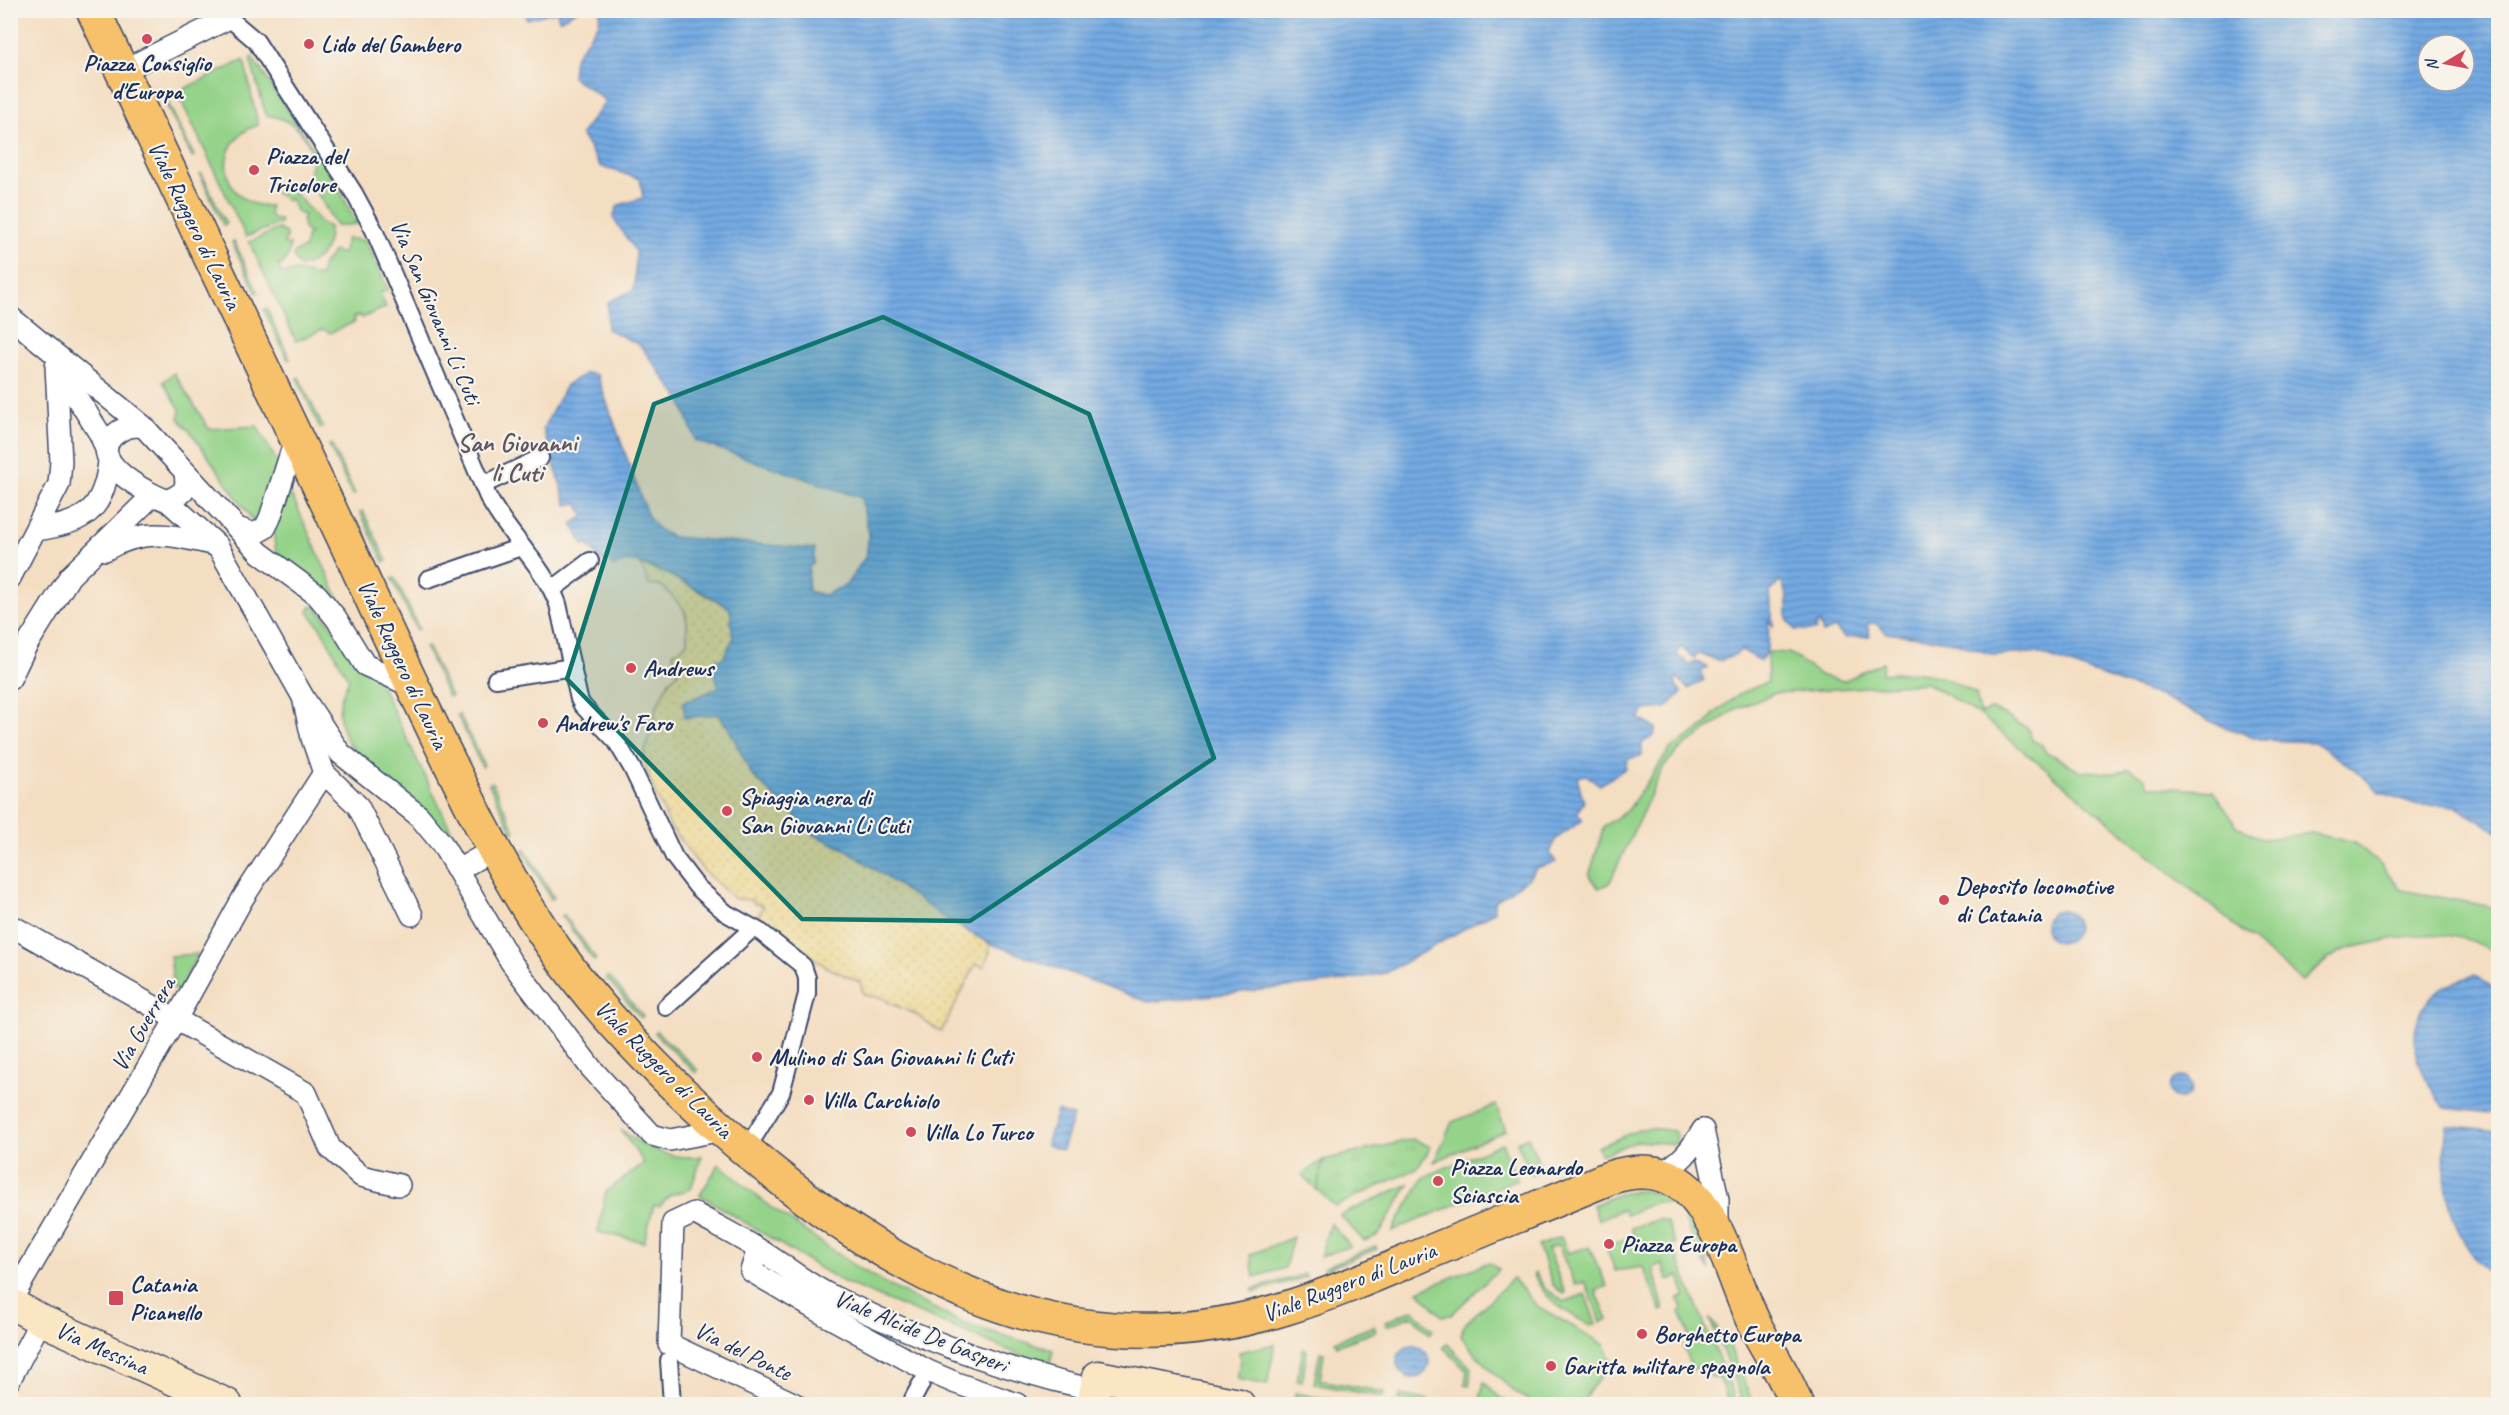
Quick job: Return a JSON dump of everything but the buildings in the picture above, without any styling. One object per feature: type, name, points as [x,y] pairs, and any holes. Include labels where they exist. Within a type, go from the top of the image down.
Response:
[{"type":"main road","name":"Viale Ruggero di Lauria","points":[[93,10],[413,687],[494,849],[522,898],[554,948],[595,1002],[644,1056],[734,1140],[782,1180],[838,1221],[898,1260],[947,1285],[995,1304],[1051,1319],[1100,1328],[1134,1330],[1211,1326],[1263,1316],[1316,1300],[1627,1172],[1659,1173]]},
{"type":"main road","points":[[1659,1173],[1677,1180],[1690,1189],[1700,1202],[1718,1235],[1754,1322],[1796,1404]]},
{"type":"main road","name":"Via Messina","points":[[10,1303],[41,1320],[227,1404]]},
{"type":"main road","points":[[1754,1322],[1774,1404]]},
{"type":"main road","name":"Viale Alcide De Gasperi","points":[[1095,1390],[1239,1404]]},
{"type":"street","points":[[122,71],[227,14]]},
{"type":"street","name":"Via San Giovanni Li Cuti","points":[[227,14],[256,41],[364,212],[500,520],[553,590],[582,705],[616,741],[632,768],[674,857],[697,887],[726,913],[753,928],[803,966],[807,978],[807,994],[781,1093],[734,1140]]},
{"type":"street","points":[[10,316],[143,426],[260,553],[317,595],[336,618],[365,665],[413,687]]},
{"type":"street","points":[[37,338],[100,434],[115,469],[160,498],[217,545],[303,697],[340,753],[419,816],[442,844],[511,962],[591,1068],[652,1135],[670,1140],[734,1140]]},
{"type":"street","points":[[10,578],[60,484],[56,366]]},
{"type":"street","points":[[37,531],[67,525],[90,512],[104,490],[110,439],[126,427],[143,426]]},
{"type":"street","points":[[240,530],[254,534],[265,528],[296,437]]},
{"type":"street","points":[[483,485],[540,458]]},
{"type":"street","points":[[11,676],[25,648],[70,576],[160,498],[183,492],[186,484],[185,472]]},
{"type":"street","points":[[70,576],[122,540],[148,534],[172,535],[217,545]]},
{"type":"street","points":[[428,579],[521,548]]},
{"type":"street","points":[[553,590],[590,561]]},
{"type":"street","points":[[496,679],[573,667]]},
{"type":"street","points":[[303,697],[312,738],[324,773],[358,806],[412,915]]},
{"type":"street","name":"Via Guerrera","points":[[10,1303],[176,1019],[243,898],[324,773]]},
{"type":"street","points":[[458,870],[494,849]]},
{"type":"street","points":[[10,924],[306,1093],[330,1148],[362,1176],[399,1185]]},
{"type":"street","points":[[666,1007],[753,928]]},
{"type":"street","points":[[1659,1173],[1674,1167],[1686,1157],[1703,1130],[1717,1188],[1718,1235]]},
{"type":"street","name":"Viale Alcide De Gasperi","points":[[669,1352],[673,1223],[694,1213],[758,1249],[828,1294],[878,1317],[1033,1376],[1095,1390]]},
{"type":"street","name":"Viale Alcide De Gasperi","points":[[758,1249],[751,1271],[818,1311],[928,1371],[1017,1404]]},
{"type":"street","points":[[10,1379],[41,1320]]},
{"type":"street","points":[[669,1352],[672,1404]]},
{"type":"street","name":"Via del Ponte","points":[[669,1352],[795,1404]]},
{"type":"highlighted area","points":[[883,317],[1089,414],[1214,758],[970,921],[802,919],[567,679],[654,404]]},
{"type":"green space","points":[[252,57],[334,179],[357,224],[336,226],[311,180],[312,156],[302,133],[282,119],[266,115],[250,59]]},
{"type":"green space","points":[[244,60],[258,125],[243,133],[232,144],[227,157],[227,172],[231,185],[240,196],[253,203],[270,206],[270,215],[276,220],[280,219],[280,223],[246,237],[177,92]]},
{"type":"green space","points":[[165,97],[194,156],[192,157],[163,98]]},
{"type":"green space","points":[[200,174],[202,174],[226,224],[223,225]]},
{"type":"green space","points":[[287,184],[321,223],[329,227],[326,248],[313,262],[300,267],[293,257],[295,252],[305,248],[306,237],[310,233],[305,231],[302,219],[304,216],[299,214],[292,204],[293,200],[288,201],[276,193]]},
{"type":"green space","points":[[278,229],[286,233],[286,241],[283,242],[285,245],[290,245],[288,256],[282,265],[278,265],[282,274],[298,271],[320,277],[323,264],[334,251],[343,254],[347,238],[366,241],[388,290],[380,293],[386,307],[362,318],[360,315],[353,318],[355,322],[330,333],[323,329],[296,341],[249,242]]},
{"type":"green space","points":[[234,241],[258,292],[256,293],[232,242]]},
{"type":"green space","points":[[267,309],[290,359],[288,360],[264,310]]},
{"type":"green space","points":[[174,373],[209,429],[257,426],[278,464],[263,522],[255,524],[193,435],[179,419],[180,409],[163,382]]},
{"type":"green space","points":[[299,377],[323,427],[320,428],[297,378]]},
{"type":"green space","points":[[331,444],[355,494],[352,495],[329,445]]},
{"type":"green space","points":[[285,486],[293,498],[366,659],[276,551],[274,526]]},
{"type":"green space","points":[[363,511],[387,561],[384,562],[360,512]]},
{"type":"green space","points":[[395,578],[419,629],[417,630],[392,579]]},
{"type":"green space","points":[[310,607],[316,607],[380,683],[453,834],[459,850],[456,854],[349,744],[342,728],[339,712],[342,696],[349,680],[320,627],[308,612]]},
{"type":"green space","points":[[427,646],[451,696],[448,697],[425,647]]},
{"type":"green space","points":[[1767,652],[1789,653],[1822,676],[1844,681],[1883,662],[1882,674],[1909,672],[1941,677],[1976,694],[1980,714],[1991,709],[2028,728],[2032,740],[2042,745],[2046,753],[2080,772],[2115,773],[2129,769],[2145,778],[2149,786],[2213,791],[2237,826],[2262,839],[2312,833],[2355,843],[2379,863],[2401,890],[2488,906],[2498,911],[2498,954],[2468,940],[2453,936],[2407,936],[2355,946],[2342,951],[2328,959],[2302,981],[1980,715],[1927,683],[1776,693],[1736,709],[1678,751],[1664,766],[1609,884],[1599,888],[1589,876],[1604,826],[1628,810],[1670,749],[1705,726],[1714,714],[1739,694],[1768,682]]},
{"type":"green space","points":[[459,714],[484,765],[482,767],[457,715]]},
{"type":"green space","points":[[492,782],[515,831],[513,833],[489,784]]},
{"type":"green space","points":[[525,849],[554,898],[551,899],[523,851]]},
{"type":"green space","points":[[564,915],[596,959],[594,961],[562,916]]},
{"type":"green space","points":[[198,954],[180,989],[174,990],[170,956]]},
{"type":"green space","points":[[609,976],[643,1016],[641,1018],[606,978]]},
{"type":"green space","points":[[656,1031],[698,1070],[696,1073],[654,1033]]},
{"type":"green space","points":[[1496,1105],[1506,1130],[1434,1162],[1452,1122]]},
{"type":"green space","points":[[1641,1129],[1674,1131],[1677,1137],[1675,1144],[1637,1141],[1601,1155],[1597,1147]]},
{"type":"green space","points":[[621,1130],[659,1152],[680,1157],[702,1156],[691,1189],[670,1195],[660,1206],[654,1205],[644,1242],[598,1232],[606,1192],[644,1163]]},
{"type":"green space","points":[[1528,1137],[1542,1170],[1531,1174],[1517,1142]]},
{"type":"green space","points":[[1413,1139],[1431,1147],[1417,1169],[1335,1206],[1317,1190],[1323,1160]]},
{"type":"green space","points":[[1502,1143],[1517,1179],[1392,1231],[1424,1177]]},
{"type":"green space","points":[[1323,1160],[1317,1190],[1302,1175]]},
{"type":"green space","points":[[719,1164],[769,1206],[857,1267],[890,1286],[964,1324],[1053,1350],[1049,1367],[839,1280],[700,1195]]},
{"type":"green space","points":[[1409,1184],[1379,1235],[1364,1241],[1340,1215]]},
{"type":"green space","points":[[1624,1192],[1653,1192],[1667,1197],[1678,1205],[1693,1227],[1710,1270],[1699,1256],[1684,1217],[1673,1204],[1656,1202],[1626,1215],[1623,1209],[1598,1220],[1593,1205]]},
{"type":"green space","points":[[1659,1219],[1667,1222],[1675,1243],[1672,1245],[1737,1404],[1732,1404],[1730,1398],[1727,1399],[1718,1376],[1712,1378],[1704,1365],[1692,1370],[1683,1346],[1692,1342],[1680,1312],[1683,1310],[1678,1299],[1685,1296],[1679,1276],[1668,1280],[1662,1264],[1653,1268],[1664,1310],[1661,1311],[1643,1267],[1615,1271],[1606,1246],[1633,1236],[1631,1228]]},
{"type":"green space","points":[[1330,1223],[1350,1246],[1320,1257]]},
{"type":"green space","points":[[1293,1237],[1285,1268],[1254,1277],[1250,1255]]},
{"type":"green space","points":[[1561,1237],[1568,1253],[1589,1247],[1607,1286],[1596,1291],[1608,1319],[1601,1322],[1585,1282],[1575,1285],[1558,1245],[1548,1249],[1565,1293],[1563,1294],[1553,1285],[1538,1246]]},
{"type":"green space","points":[[1375,1246],[1377,1249],[1324,1270],[1323,1268]]},
{"type":"green space","points":[[1489,1262],[1499,1269],[1451,1315],[1442,1316],[1418,1291]]},
{"type":"green space","points":[[1536,1273],[1544,1287],[1564,1302],[1585,1294],[1596,1324],[1591,1326],[1557,1305],[1543,1291],[1534,1274]]},
{"type":"green space","points":[[1305,1274],[1306,1277],[1253,1292],[1253,1289]]},
{"type":"green space","points":[[1513,1278],[1537,1306],[1605,1345],[1611,1362],[1583,1400],[1548,1404],[1536,1403],[1527,1399],[1506,1385],[1461,1336],[1463,1326]]},
{"type":"green space","points":[[1413,1310],[1433,1330],[1430,1334],[1412,1316],[1387,1326],[1385,1322]]},
{"type":"green space","points":[[1709,1318],[1728,1342],[1753,1404],[1744,1404]]},
{"type":"green space","points":[[1374,1326],[1376,1331],[1337,1346],[1335,1341]]},
{"type":"green space","points":[[1275,1344],[1267,1385],[1237,1379],[1239,1352]]},
{"type":"green space","points":[[1447,1344],[1472,1369],[1469,1385],[1465,1384],[1467,1371],[1443,1347]]},
{"type":"green space","points":[[1303,1349],[1307,1350],[1302,1382],[1297,1381]]},
{"type":"green space","points":[[1320,1352],[1324,1353],[1320,1380],[1384,1392],[1383,1397],[1314,1384]]},
{"type":"green space","points":[[1484,1382],[1499,1397],[1511,1404],[1479,1404]]},
{"type":"green space","points":[[1295,1393],[1352,1404],[1324,1404],[1294,1399]]},
{"type":"green space","points":[[1400,1395],[1428,1400],[1427,1404],[1399,1400]]},
{"type":"sand","name":"Spiaggia nera di San Giovanni Li Cuti","points":[[641,565],[667,574],[730,608],[733,639],[723,658],[719,688],[683,702],[718,714],[729,729],[752,775],[815,835],[847,850],[948,920],[989,943],[990,951],[984,967],[976,964],[941,1032],[913,1013],[889,1003],[884,998],[864,995],[860,982],[828,968],[758,917],[763,905],[755,904],[751,900],[735,899],[703,870],[671,828],[643,760],[656,708],[669,681],[678,673],[673,653],[687,642],[687,621],[684,609],[662,586],[649,585]]},
{"type":"water","points":[[523,11],[557,11],[527,19]]},
{"type":"water","points":[[557,11],[577,11],[559,20]]},
{"type":"water","points":[[600,11],[2498,11],[2498,832],[2455,806],[2418,805],[2380,792],[2357,771],[2314,742],[2263,740],[2216,724],[2165,698],[2036,653],[1994,655],[1949,641],[1887,633],[1875,623],[1867,624],[1870,636],[1845,638],[1835,628],[1823,633],[1820,623],[1817,624],[1816,630],[1795,630],[1787,619],[1787,597],[1781,581],[1770,592],[1773,626],[1768,621],[1769,638],[1761,661],[1742,650],[1721,660],[1711,659],[1698,653],[1694,658],[1680,647],[1677,653],[1680,659],[1684,659],[1689,664],[1696,661],[1707,667],[1701,673],[1704,680],[1688,689],[1677,677],[1675,684],[1682,693],[1666,708],[1644,710],[1639,719],[1656,728],[1654,736],[1642,743],[1642,756],[1627,759],[1626,768],[1600,785],[1586,775],[1577,777],[1584,802],[1577,812],[1583,820],[1556,839],[1550,853],[1556,862],[1536,868],[1528,879],[1494,902],[1494,912],[1386,973],[1336,982],[1148,1002],[989,943],[948,920],[847,850],[815,835],[752,775],[729,729],[718,714],[685,718],[683,702],[719,688],[711,662],[723,658],[733,639],[730,608],[678,579],[649,566],[626,562],[613,567],[608,559],[603,562],[587,544],[584,546],[572,524],[584,516],[577,503],[567,505],[543,429],[566,385],[586,373],[597,375],[647,514],[654,525],[664,533],[673,537],[815,549],[813,564],[809,567],[808,591],[824,595],[846,585],[866,556],[869,534],[861,498],[696,441],[681,401],[640,345],[607,329],[608,302],[634,290],[636,252],[613,218],[618,205],[643,198],[640,179],[600,166],[581,134],[606,101],[572,77],[574,58],[599,23]]},
{"type":"water","points":[[2061,910],[2072,915],[2077,926],[2072,937],[2061,942],[2050,937],[2045,926],[2050,915]]},
{"type":"water","points":[[2475,975],[2498,991],[2498,1114],[2445,1108],[2426,1079],[2416,1048],[2415,1033],[2419,1017],[2427,1003],[2440,989]]},
{"type":"water","points":[[2180,1077],[2190,1084],[2191,1088],[2184,1098],[2180,1099],[2170,1092],[2169,1088],[2176,1078]]},
{"type":"water","points":[[1057,1111],[1073,1116],[1062,1150],[1046,1145]]},
{"type":"water","points":[[2447,1125],[2498,1131],[2498,1276],[2494,1277],[2479,1262],[2457,1227],[2446,1187]]},
{"type":"water","points":[[1413,1346],[1425,1350],[1429,1362],[1425,1374],[1413,1378],[1401,1374],[1397,1362],[1401,1350]]},
{"type":"place","name":"Piazza Consiglio d'Europa","points":[[147,39]]},
{"type":"place","name":"Lido del Gambero","points":[[309,44]]},
{"type":"place","name":"Piazza del Tricolore","points":[[254,170]]},
{"type":"place","name":"Andrews","points":[[631,668]]},
{"type":"place","name":"Andrew's Faro","points":[[543,723]]},
{"type":"place","name":"Spiaggia nera di San Giovanni Li Cuti","points":[[727,811]]},
{"type":"place","name":"Deposito locomotive di Catania","points":[[1944,900]]},
{"type":"place","name":"Mulino di San Giovanni li Cuti","points":[[757,1057]]},
{"type":"place","name":"Villa Carchiolo","points":[[809,1100]]},
{"type":"place","name":"Villa Lo Turco","points":[[911,1132]]},
{"type":"place","name":"Piazza Leonardo Sciascia","points":[[1438,1181]]},
{"type":"place","name":"Piazza Europa","points":[[1609,1244]]},
{"type":"place","name":"Catania Picanello","points":[[116,1298]]},
{"type":"place","name":"Borghetto Europa","points":[[1642,1334]]},
{"type":"place","name":"Garitta militare spagnola","points":[[1551,1366]]},
{"type":"district","name":"San Giovanni li Cuti","points":[[517,457]]}]
